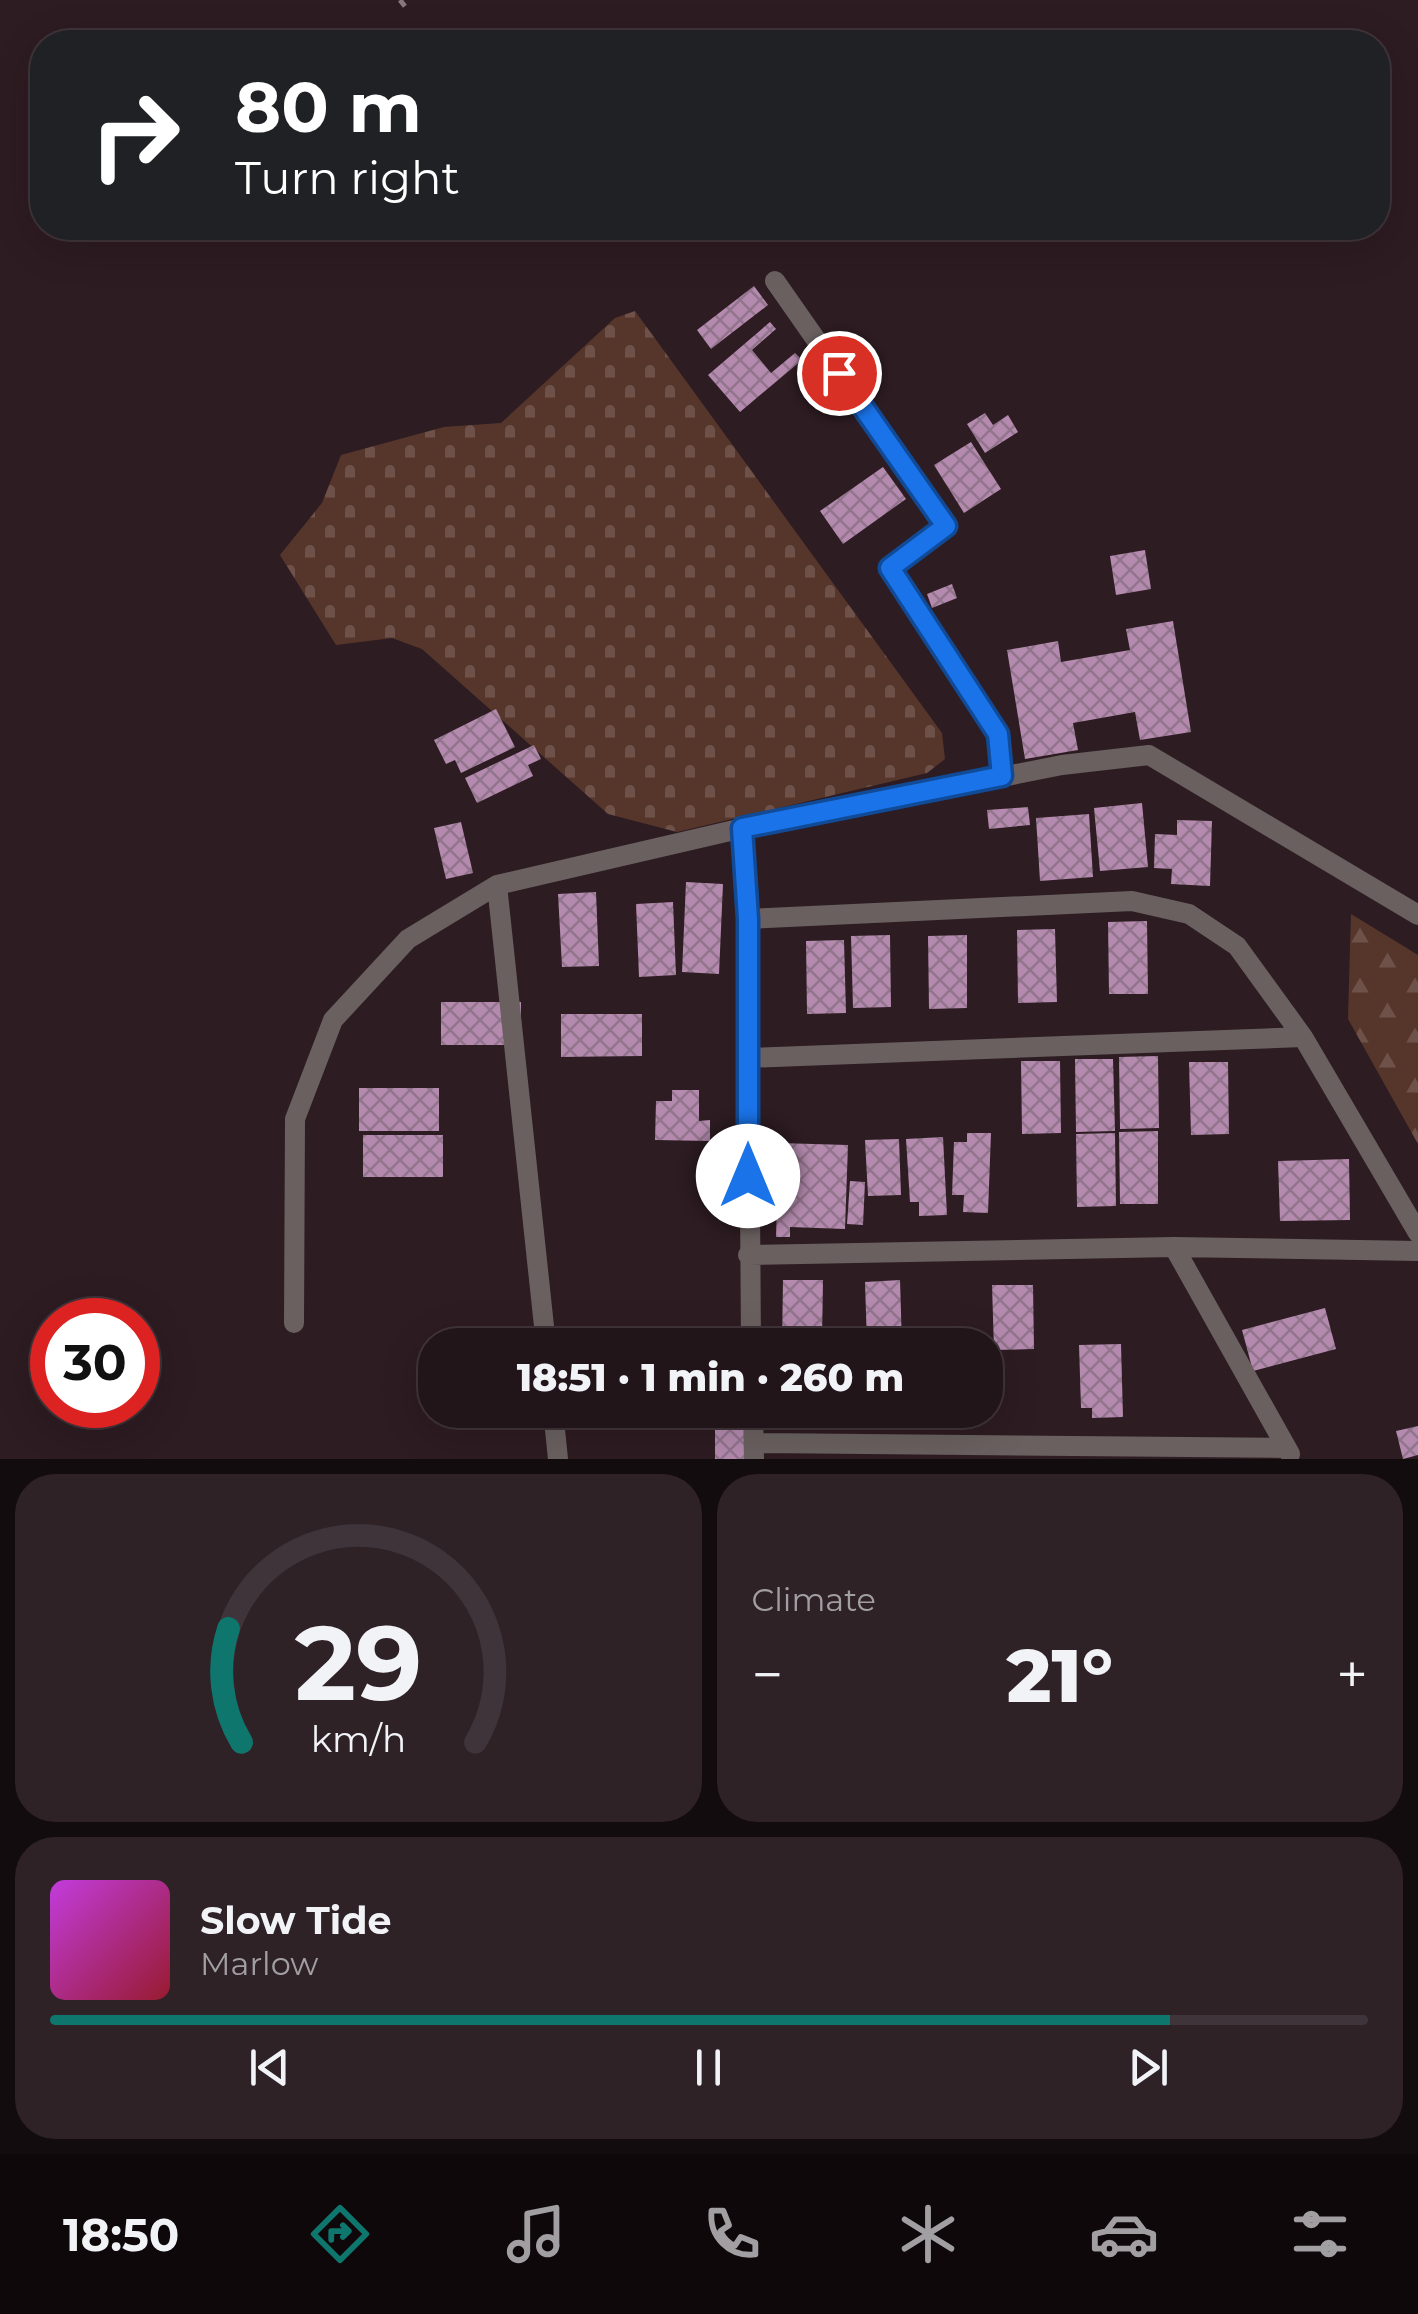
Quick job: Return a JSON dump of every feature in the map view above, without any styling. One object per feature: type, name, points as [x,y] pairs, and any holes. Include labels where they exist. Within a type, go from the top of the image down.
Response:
[{"type":"street","points":[[775,281],[946,526],[890,568],[998,734],[1002,776]]},
{"type":"street","points":[[294,1322],[294,1119],[333,1020],[408,940],[497,885],[742,828],[1002,776],[1149,755],[1418,915]]},
{"type":"street","points":[[742,828],[748,919],[750,1328]]},
{"type":"street","points":[[497,885],[544,1328]]},
{"type":"street","points":[[748,919],[1152,903],[1206,922],[1237,946],[1303,1037],[1418,1233]]},
{"type":"street","points":[[748,1058],[1303,1037]]},
{"type":"street","points":[[748,1256],[1174,1247],[1418,1252]]},
{"type":"street","points":[[754,1451],[1289,1453],[1174,1247]]},
{"type":"street","points":[[555,1428],[558,1459]]},
{"type":"path","points":[[400,0],[407,9]]},
{"type":"green space","points":[[635,311],[942,733],[945,759],[927,773],[677,832],[608,814],[422,649],[392,638],[336,645],[280,555],[322,503],[341,455],[444,427],[501,423],[615,318]]},
{"type":"green space","points":[[1351,914],[1418,955],[1418,1144],[1348,1019]]},
{"type":"building","points":[[754,286],[768,305],[711,349],[697,330]]},
{"type":"building","points":[[770,322],[776,329],[752,350],[771,373],[795,353],[802,360],[740,412],[708,375]]},
{"type":"building","points":[[985,413],[993,425],[1008,415],[1018,432],[985,453],[967,424]]},
{"type":"building","points":[[971,442],[1001,489],[964,513],[934,465]]},
{"type":"building","points":[[883,467],[906,499],[843,544],[820,511]]},
{"type":"building","points":[[1145,550],[1151,589],[1116,595],[1110,556]]},
{"type":"building","points":[[952,584],[957,598],[932,608],[927,594]]},
{"type":"building","points":[[1173,621],[1191,732],[1140,740],[1135,712],[1073,723],[1078,750],[1025,759],[1007,650],[1058,641],[1061,662],[1130,650],[1126,629]]},
{"type":"building","points":[[496,709],[515,747],[461,773],[455,760],[446,764],[434,740]]},
{"type":"building","points":[[534,745],[541,759],[528,765],[533,776],[477,803],[465,778]]},
{"type":"building","points":[[1142,803],[1148,867],[1100,871],[1094,808]]},
{"type":"building","points":[[1028,807],[1030,825],[989,829],[987,810]]},
{"type":"building","points":[[1089,814],[1093,877],[1040,881],[1036,818]]},
{"type":"building","points":[[1177,820],[1212,821],[1210,886],[1171,884],[1172,869],[1154,868],[1155,834],[1177,835]]},
{"type":"building","points":[[461,822],[473,873],[446,879],[434,828]]},
{"type":"building","points":[[686,882],[723,884],[719,974],[682,972]]},
{"type":"building","points":[[596,892],[599,966],[562,967],[558,894]]},
{"type":"building","points":[[673,902],[676,975],[639,977],[636,904]]},
{"type":"building","points":[[1147,921],[1148,994],[1109,994],[1108,922]]},
{"type":"building","points":[[1055,929],[1057,1002],[1018,1003],[1017,930]]},
{"type":"building","points":[[890,935],[891,1007],[853,1008],[851,936]]},
{"type":"building","points":[[967,935],[967,1008],[929,1009],[928,936]]},
{"type":"building","points":[[844,940],[846,1013],[807,1014],[806,941]]},
{"type":"building","points":[[441,1002],[521,1002],[521,1045],[441,1045]]},
{"type":"building","points":[[561,1014],[642,1014],[642,1056],[561,1057]]},
{"type":"building","points":[[1158,1056],[1159,1128],[1120,1129],[1119,1057]]},
{"type":"building","points":[[1075,1059],[1113,1059],[1115,1131],[1076,1132]]},
{"type":"building","points":[[1021,1061],[1060,1061],[1061,1133],[1022,1134]]},
{"type":"building","points":[[1189,1062],[1228,1062],[1229,1134],[1191,1135]]},
{"type":"building","points":[[359,1088],[439,1088],[439,1131],[359,1131]]},
{"type":"building","points":[[672,1090],[699,1090],[699,1121],[710,1120],[710,1141],[655,1140],[656,1101],[672,1101]]},
{"type":"building","points":[[1158,1131],[1158,1204],[1120,1204],[1119,1132]]},
{"type":"building","points":[[967,1133],[991,1133],[988,1213],[963,1212],[964,1195],[952,1195],[954,1142],[967,1142]]},
{"type":"building","points":[[1115,1133],[1116,1206],[1077,1207],[1076,1134]]},
{"type":"building","points":[[363,1135],[443,1135],[443,1177],[363,1177]]},
{"type":"building","points":[[943,1137],[947,1215],[919,1216],[919,1202],[910,1202],[906,1139]]},
{"type":"building","points":[[899,1139],[901,1195],[868,1196],[865,1140]]},
{"type":"building","points":[[779,1143],[848,1145],[845,1229],[790,1227],[790,1237],[776,1237]]},
{"type":"building","points":[[1349,1159],[1350,1220],[1280,1221],[1278,1161]]},
{"type":"building","points":[[850,1181],[865,1182],[863,1225],[847,1224]]},
{"type":"building","points":[[783,1280],[823,1280],[822,1328],[782,1328]]},
{"type":"building","points":[[900,1280],[901,1328],[866,1328],[865,1282]]},
{"type":"building","points":[[992,1285],[1033,1285],[1034,1349],[1003,1350],[1003,1328],[993,1328]]},
{"type":"building","points":[[1325,1308],[1336,1349],[1253,1371],[1242,1330]]},
{"type":"building","points":[[1121,1344],[1123,1417],[1092,1418],[1092,1408],[1081,1408],[1079,1345]]},
{"type":"building","points":[[1418,1426],[1418,1455],[1403,1459],[1396,1431]]},
{"type":"building","points":[[757,1428],[757,1459],[715,1459],[715,1430],[673,1430]]},
{"type":"route","points":[[748,1176],[748,919],[742,828],[1002,776],[998,734],[890,568],[946,526],[839,373]]}]
